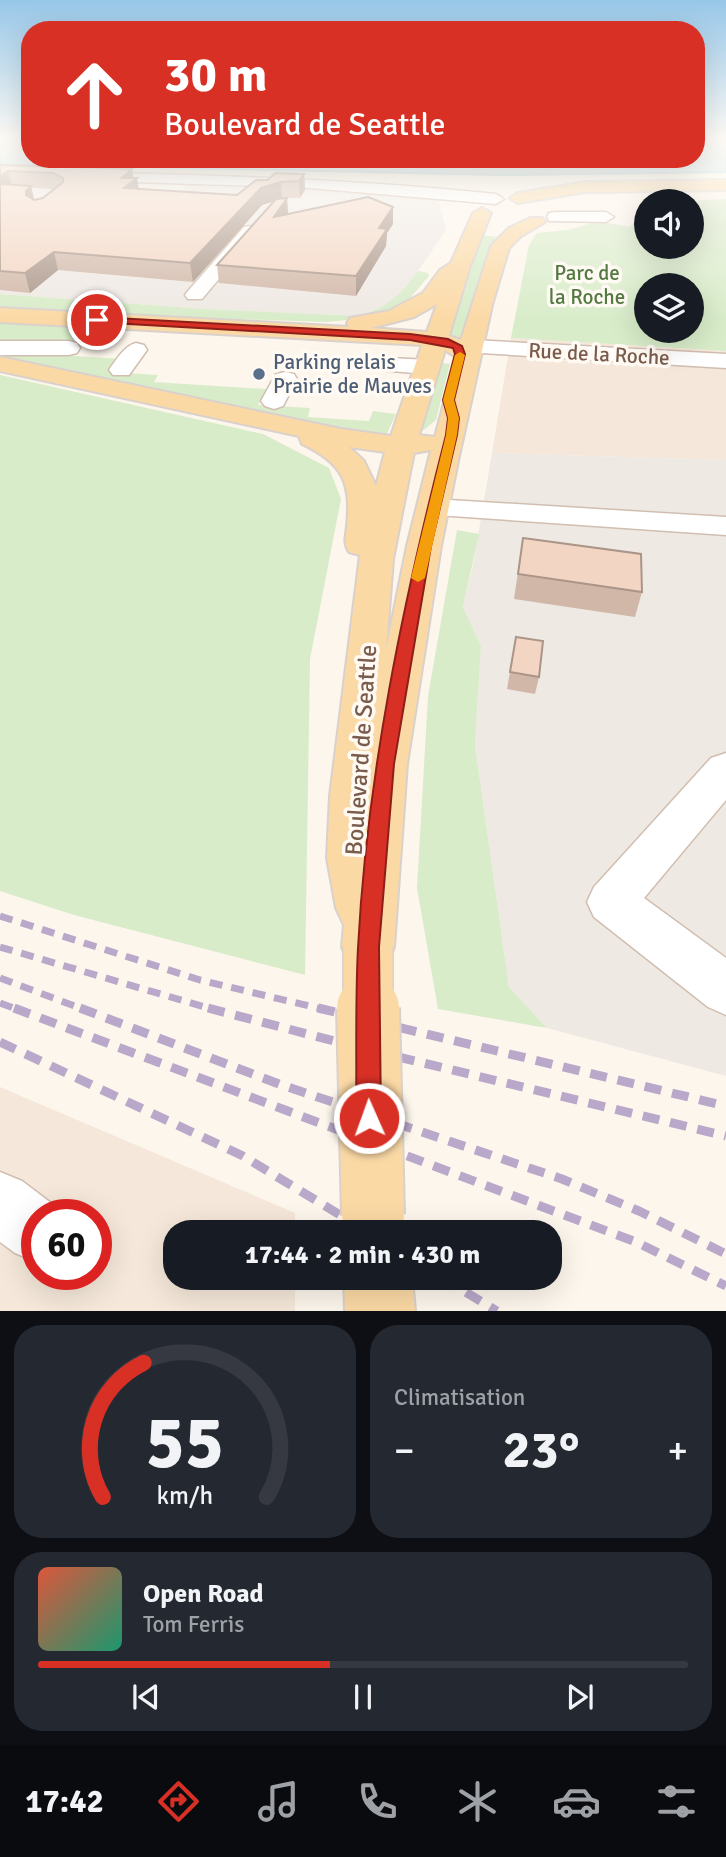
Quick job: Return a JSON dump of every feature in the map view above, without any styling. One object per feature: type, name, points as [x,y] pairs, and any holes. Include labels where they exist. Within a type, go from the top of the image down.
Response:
[{"type":"main road","points":[[486,206],[509,200]]},
{"type":"main road","points":[[537,200],[549,215]]},
{"type":"main road","points":[[486,206],[508,221],[549,215],[568,200]]},
{"type":"main road","name":"Boulevard de Seattle","points":[[368,947],[351,858],[360,709],[376,559],[401,446],[460,266],[486,206]]},
{"type":"main road","name":"Boulevard de Seattle","points":[[368,947],[385,764],[432,511],[481,305],[500,246],[515,232],[549,215]]},
{"type":"main road","points":[[300,330],[364,323],[398,314],[429,300],[435,295],[447,271],[460,266]]},
{"type":"main road","points":[[0,315],[300,330],[437,340]]},
{"type":"main road","name":"Boulevard de Seattle","points":[[437,340],[457,346],[460,354],[448,400],[452,426]]},
{"type":"main road","points":[[0,364],[274,401],[401,446],[423,443],[452,426]]},
{"type":"main road","points":[[274,401],[350,463],[359,475],[366,511],[344,649],[360,709]]},
{"type":"main road","points":[[391,491],[406,504],[432,511]]},
{"type":"main road","points":[[368,947],[368,1094],[373,1220]]},
{"type":"main road","points":[[379,1290],[380,1311]]},
{"type":"street","points":[[388,206],[393,200]]},
{"type":"street","points":[[466,200],[486,206]]},
{"type":"street","points":[[549,215],[606,217]]},
{"type":"street","points":[[195,295],[262,217]]},
{"type":"street","points":[[383,335],[372,374],[427,367]]},
{"type":"street","name":"Rue de la Roche","points":[[473,347],[726,361]]},
{"type":"street","points":[[0,348],[69,348]]},
{"type":"street","points":[[121,370],[136,350]]},
{"type":"street","points":[[432,511],[544,531],[726,526]]},
{"type":"street","points":[[726,770],[611,902],[726,989]]},
{"type":"street","points":[[0,1203],[21,1219]]},
{"type":"shaded area","points":[[0,200],[439,200],[446,230],[407,287],[380,310],[360,316],[205,309],[0,294]]},
{"type":"shaded area","points":[[511,338],[726,351],[726,460],[492,453]]},
{"type":"shaded area","points":[[492,453],[726,460],[726,1076],[547,1028],[509,987],[475,745],[481,646],[463,607],[474,560]]},
{"type":"shaded area","points":[[0,1087],[295,1213],[295,1220],[163,1220],[163,1290],[295,1290],[295,1311],[0,1311]]},
{"type":"green space","name":"Parc de la Roche","points":[[704,200],[726,200],[726,351],[511,338],[529,245],[537,233],[568,230],[599,221],[629,227],[634,223],[634,259],[704,259]]},
{"type":"green space","points":[[479,235],[499,237],[493,246],[466,346],[447,338]]},
{"type":"green space","points":[[418,271],[428,273],[429,276],[410,298],[416,300],[383,313],[339,321],[0,311],[0,294],[205,309],[360,316],[393,299]]},
{"type":"green space","points":[[0,322],[86,326],[62,355],[121,359],[111,372],[158,375],[154,382],[266,389],[258,405],[310,408],[308,417],[369,421],[373,411],[396,414],[385,438],[350,434],[0,358]]},
{"type":"green space","points":[[440,363],[450,364],[436,420],[421,432]]},
{"type":"green space","points":[[0,375],[263,434],[329,468],[341,499],[310,659],[305,975],[74,915],[0,891]]},
{"type":"green space","points":[[457,530],[479,534],[463,607],[481,646],[475,745],[509,987],[547,1028],[438,1009],[417,888],[428,696]]},
{"type":"building","points":[[0,200],[249,200],[190,263],[54,252],[25,273],[0,271]]},
{"type":"building","points":[[275,200],[286,200],[274,217],[353,200],[376,200],[393,207],[379,228],[387,229],[356,276],[217,265]]},
{"type":"building","points":[[523,538],[641,554],[642,592],[518,574]]},
{"type":"building","points":[[516,637],[543,641],[539,677],[510,672]]},
{"type":"railway","points":[[0,916],[200,980],[326,1010]]},
{"type":"railway","points":[[0,947],[210,1008]]},
{"type":"railway","points":[[0,978],[85,1010]]},
{"type":"railway","points":[[0,1003],[19,1010]]},
{"type":"railway","points":[[14,1008],[636,1242],[726,1286]]},
{"type":"railway","points":[[80,1008],[279,1084],[562,1179],[639,1211],[726,1254]]},
{"type":"railway","points":[[210,1008],[361,1048],[726,1136]]},
{"type":"railway","points":[[210,1008],[215,1010]]},
{"type":"railway","points":[[318,1008],[726,1106]]},
{"type":"railway","points":[[0,1042],[243,1156],[348,1220]]},
{"type":"railway","points":[[462,1290],[497,1311]]},
{"type":"slow traffic","points":[[418,578],[443,461],[452,435],[453,418],[448,400],[460,355]]},
{"type":"place","name":"Parking relais Prairie de Mauves","points":[[259,374]]},
{"type":"route","points":[[97,320],[410,337],[448,342],[457,346],[460,354],[448,400],[453,418],[452,435],[443,461],[424,546],[385,764],[368,947],[369,1118]]}]
